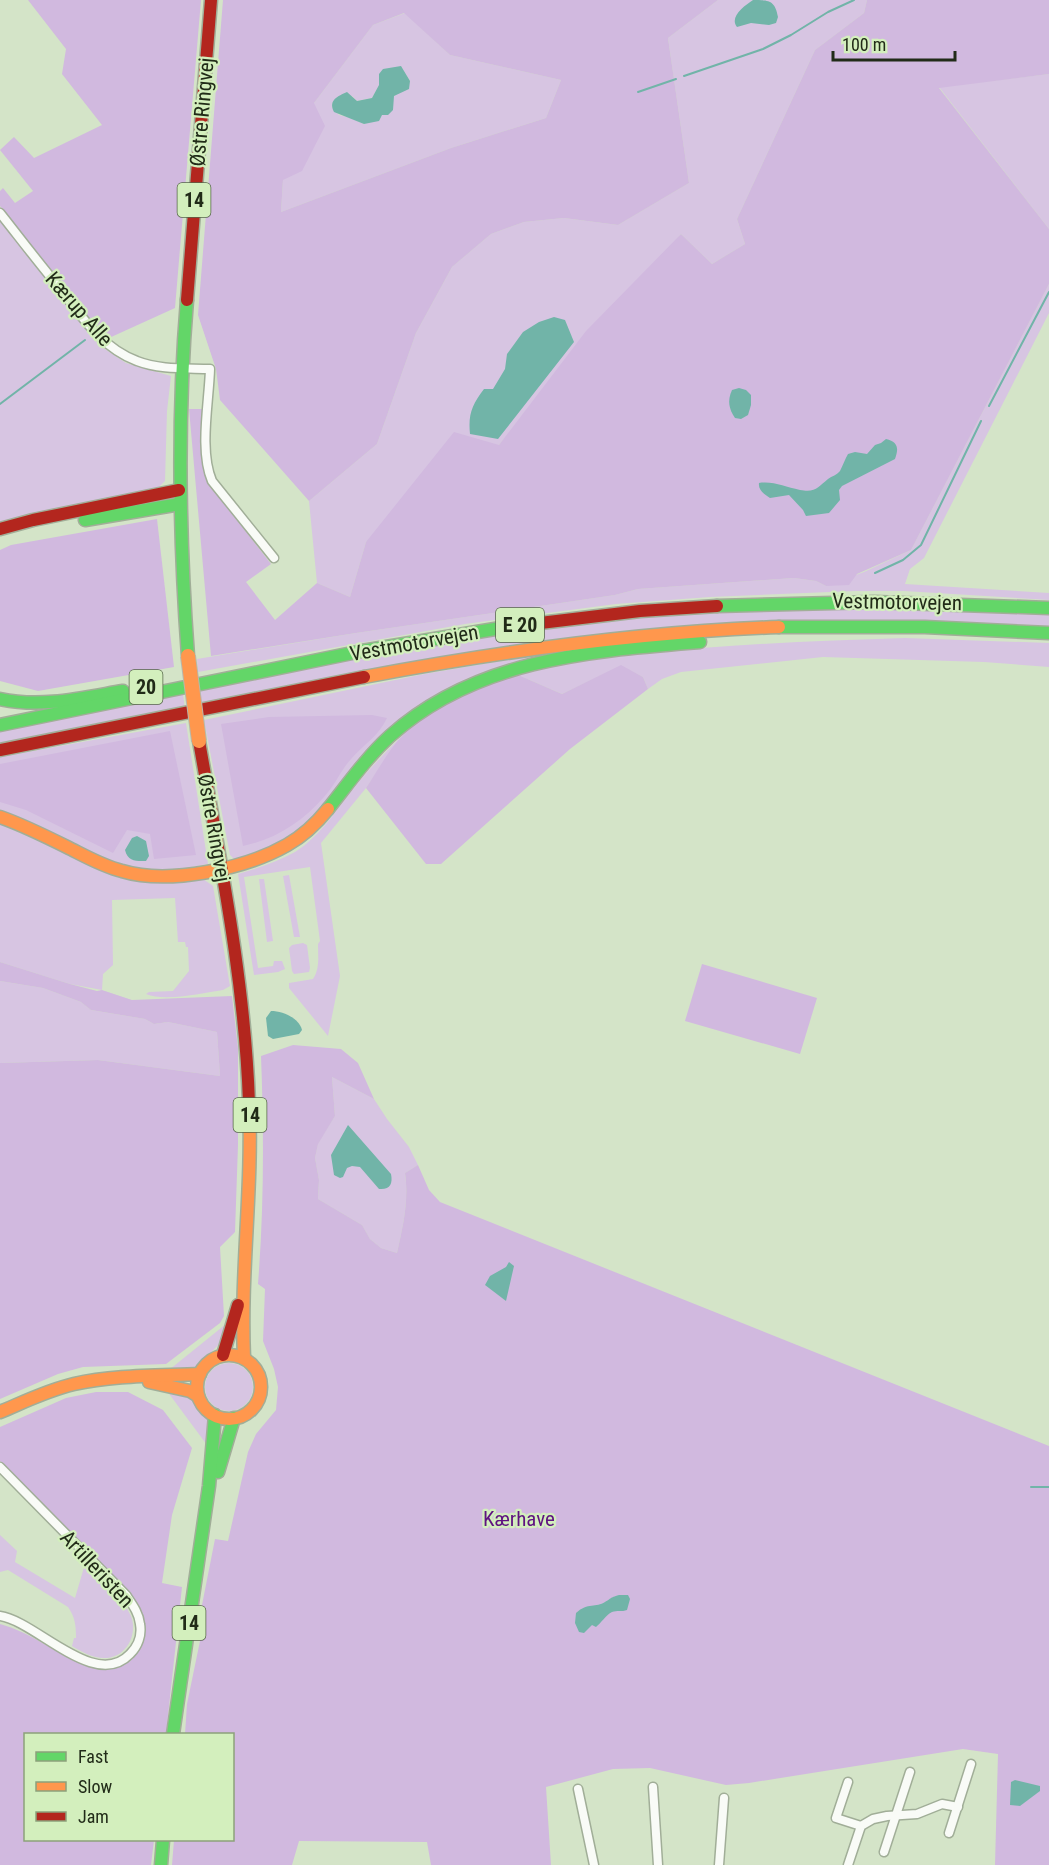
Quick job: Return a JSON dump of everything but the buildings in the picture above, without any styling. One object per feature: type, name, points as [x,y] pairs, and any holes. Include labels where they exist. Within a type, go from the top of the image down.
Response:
[{"type":"main road","name":"Østre Ringvej","points":[[211,0],[181,368],[179,497],[188,656],[199,741],[242,1001],[249,1111],[249,1206],[242,1288],[244,1358]]},
{"type":"main road","points":[[0,529],[33,520],[179,497]]},
{"type":"main road","points":[[0,539],[28,530],[179,497]]},
{"type":"main road","name":"Vestmotorvejen","points":[[0,725],[367,650],[489,629],[580,617],[667,608],[862,600],[978,603],[1049,608]]},
{"type":"main road","name":"Vestmotorvejen","points":[[0,750],[435,663],[552,646],[654,635],[779,627],[952,627],[1049,633]]},
{"type":"main road","name":"E 20","points":[[221,869],[265,857],[298,838],[326,812],[373,752],[404,724],[449,693],[500,671],[552,659],[676,644],[804,635],[896,633],[952,627]]},
{"type":"main road","name":"20","points":[[0,699],[26,703],[50,702],[293,666]]},
{"type":"main road","points":[[0,817],[33,830],[101,864],[131,873],[169,875],[221,869]]},
{"type":"main road","name":"Østre Ringvej","points":[[223,1355],[242,1288]]},
{"type":"main road","points":[[133,1378],[190,1391],[198,1396],[206,1409],[224,1418],[234,1418],[248,1413],[256,1404],[261,1382],[257,1370],[244,1358],[223,1355],[209,1361],[200,1374],[197,1385],[198,1396]]},
{"type":"main road","points":[[0,1412],[74,1383],[116,1377],[200,1374]]},
{"type":"main road","name":"14","points":[[173,1733],[207,1512],[214,1415]]},
{"type":"main road","name":"14","points":[[207,1512],[234,1418]]},
{"type":"main road","points":[[161,1865],[163,1841]]},
{"type":"street","name":"Kærup Alle","points":[[0,213],[92,329],[112,348],[150,365],[181,368]]},
{"type":"street","points":[[181,368],[210,369],[207,468],[212,481],[274,558]]},
{"type":"street","name":"Artilleristen","points":[[0,1467],[126,1595],[141,1623],[140,1635],[136,1648],[126,1658],[113,1663],[100,1664],[77,1658],[24,1625],[0,1616]]},
{"type":"street","points":[[949,1833],[972,1764]]},
{"type":"street","points":[[884,1852],[910,1772]]},
{"type":"street","points":[[848,1782],[836,1818],[861,1826]]},
{"type":"street","points":[[653,1787],[658,1865]]},
{"type":"street","points":[[578,1789],[594,1865]]},
{"type":"street","points":[[719,1865],[724,1798]]},
{"type":"street","points":[[848,1865],[861,1826],[873,1819],[917,1814],[942,1804],[958,1807]]},
{"type":"shaded area","points":[[718,0],[867,0],[864,13],[815,50],[737,219],[745,244],[712,264],[681,234],[498,446],[366,542],[350,597],[317,583],[309,501],[377,444],[416,333],[452,267],[491,234],[524,222],[564,218],[618,225],[689,183],[668,38]]},
{"type":"shaded area","points":[[405,13],[450,55],[561,80],[546,118],[451,148],[281,212],[283,180],[314,103],[373,25]],"holes":[[[401,67],[410,81],[394,96],[382,115],[364,124],[339,115],[332,107],[333,102],[352,96],[357,101],[372,98],[380,85]]]},
{"type":"shaded area","points":[[1049,74],[1049,229],[939,87]]},
{"type":"shaded area","points":[[0,216],[68,302],[86,329],[105,349],[126,363],[171,376],[167,411],[165,481],[157,489],[0,523]]},
{"type":"shaded area","points":[[1049,284],[1049,313],[924,558],[910,569],[905,584],[1049,593],[1049,600],[904,591],[855,591],[710,597],[616,604],[465,624],[198,672],[197,659],[615,595],[638,589],[794,578],[816,581],[826,586],[864,572],[911,550]]},
{"type":"shaded area","points":[[822,606],[1049,613],[1049,628],[720,624],[202,705],[200,691],[468,638],[642,615]]},
{"type":"shaded area","points":[[905,638],[1049,643],[1049,667],[984,662],[823,657],[681,672],[662,679],[648,689],[643,677],[621,666],[562,694],[516,674],[577,662],[672,651],[772,643]]},
{"type":"shaded area","points":[[537,655],[449,689],[324,809],[281,846],[234,859],[230,855],[204,720],[424,674]]},
{"type":"shaded area","points":[[183,694],[185,709],[0,745],[0,730]]},
{"type":"shaded area","points":[[186,723],[208,864],[165,872],[119,866],[0,813],[0,757]]},
{"type":"shaded area","points":[[402,736],[366,788],[321,843],[340,976],[328,1036],[289,988],[289,983],[313,979],[318,967],[320,941],[310,867],[244,877],[258,968],[273,966],[274,961],[282,961],[285,969],[254,975],[238,874],[281,859],[295,852],[313,838],[368,771]]},
{"type":"shaded area","points":[[0,824],[66,853],[91,867],[203,879],[213,886],[230,986],[223,990],[184,996],[163,997],[146,994],[173,991],[189,971],[188,947],[185,942],[178,942],[175,898],[112,900],[113,965],[103,974],[102,990],[70,984],[0,962]]},
{"type":"shaded area","points":[[289,875],[300,937],[294,937],[283,876]]},
{"type":"shaded area","points":[[259,879],[264,879],[273,941],[267,942]]},
{"type":"shaded area","points":[[303,943],[307,945],[309,972],[294,974],[289,948],[292,945]]},
{"type":"shaded area","points":[[0,981],[43,988],[81,1002],[91,1010],[145,1019],[154,1024],[168,1022],[217,1032],[220,1076],[98,1060],[0,1063]]},
{"type":"shaded area","points":[[332,1077],[374,1099],[409,1147],[418,1165],[405,1173],[406,1203],[397,1253],[381,1248],[370,1239],[362,1225],[318,1199],[319,1180],[315,1158],[318,1143],[335,1116]]},
{"type":"shaded area","points":[[226,1324],[220,1343],[196,1368],[192,1371],[169,1370]]},
{"type":"shaded area","points":[[224,1363],[234,1363],[246,1370],[253,1382],[253,1392],[246,1404],[234,1411],[224,1411],[209,1400],[205,1392],[205,1382],[216,1367]]},
{"type":"shaded area","points":[[167,1391],[186,1394],[209,1420],[207,1445]]},
{"type":"shaded area","points":[[0,1535],[17,1551],[15,1562],[75,1598],[85,1564],[117,1595],[131,1616],[132,1637],[125,1649],[114,1656],[102,1658],[88,1655],[72,1646],[76,1638],[76,1629],[74,1618],[68,1607],[8,1570],[0,1572]]},
{"type":"green space","points":[[28,0],[201,0],[175,308],[109,338],[95,325],[0,206],[0,191],[3,188],[15,203],[33,191],[0,150],[14,137],[34,158],[102,125],[62,74],[66,49]]},
{"type":"green space","points":[[223,0],[718,0],[668,38],[689,183],[618,225],[564,218],[524,222],[491,234],[452,267],[416,333],[377,444],[309,501],[220,400],[216,369],[198,315]],"holes":[[[404,13],[450,55],[561,80],[546,118],[451,148],[281,212],[283,180],[302,171],[325,126],[314,103],[373,25]]]},
{"type":"green space","points":[[867,0],[1049,0],[1049,74],[939,88],[1049,229],[1049,284],[911,550],[857,574],[849,585],[826,586],[816,581],[794,578],[638,589],[615,595],[211,656],[189,409],[202,409],[206,480],[271,564],[246,582],[275,620],[317,583],[350,597],[366,542],[454,432],[499,445],[586,331],[681,234],[712,264],[745,244],[737,219],[815,50],[864,13]]},
{"type":"green space","points":[[157,519],[174,667],[38,691],[0,681],[0,550],[11,545]]},
{"type":"green space","points":[[621,665],[643,677],[648,689],[570,749],[441,864],[426,864],[366,788],[403,735],[428,714],[456,698],[516,674],[562,694]]},
{"type":"green space","points":[[372,715],[387,718],[375,735],[347,763],[316,806],[288,828],[266,839],[243,846],[221,724],[269,717]]},
{"type":"green space","points":[[170,731],[196,855],[154,859],[150,834],[127,830],[113,853],[26,810],[0,802],[0,764]]},
{"type":"green space","points":[[0,962],[132,1000],[232,996],[238,1048],[238,1145],[235,1232],[220,1247],[224,1316],[220,1323],[166,1364],[83,1367],[58,1374],[0,1399],[0,1063],[98,1060],[220,1076],[217,1032],[168,1022],[154,1024],[145,1019],[91,1010],[81,1002],[43,988],[0,981]]},
{"type":"green space","points":[[702,964],[817,998],[800,1054],[685,1021]]},
{"type":"green space","name":"Kærhave","points":[[293,1045],[341,1049],[358,1063],[374,1099],[332,1077],[335,1116],[318,1144],[315,1158],[319,1180],[318,1199],[362,1225],[370,1239],[381,1248],[397,1253],[406,1203],[405,1173],[418,1165],[429,1190],[440,1202],[1049,1446],[1049,1865],[995,1865],[998,1754],[963,1749],[749,1783],[726,1785],[650,1768],[613,1769],[546,1787],[551,1865],[431,1865],[427,1842],[299,1841],[292,1865],[172,1865],[174,1841],[234,1841],[234,1733],[185,1733],[187,1704],[200,1641],[202,1605],[215,1539],[228,1541],[248,1452],[256,1434],[276,1410],[278,1387],[263,1341],[265,1289],[258,1284],[263,1170],[261,1056]]},
{"type":"green space","points":[[96,1392],[128,1392],[163,1410],[192,1448],[172,1515],[162,1583],[182,1587],[166,1733],[24,1733],[24,1841],[154,1841],[151,1865],[0,1865],[0,1624],[22,1632],[73,1659],[103,1670],[122,1666],[132,1659],[140,1649],[145,1633],[139,1610],[126,1589],[0,1461],[0,1427],[66,1398]]},
{"type":"water","points":[[753,0],[773,4],[778,17],[776,23],[769,25],[751,23],[737,27],[736,16]]},
{"type":"water","points":[[401,66],[410,81],[409,89],[394,96],[393,110],[388,115],[382,115],[379,121],[364,124],[334,112],[332,104],[337,97],[347,92],[357,101],[372,98],[379,85],[379,74],[383,69]]},
{"type":"water","points":[[554,317],[565,320],[574,342],[498,439],[470,434],[470,415],[474,405],[484,389],[493,389],[505,369],[507,354],[523,332],[539,322]]},
{"type":"water","points":[[739,388],[751,395],[748,415],[741,419],[735,418],[729,405],[732,390]]},
{"type":"water","points":[[886,439],[896,446],[895,459],[842,486],[839,490],[840,500],[829,513],[806,516],[789,495],[770,498],[759,488],[759,483],[764,483],[805,491],[813,490],[840,471],[848,454],[855,452],[867,454],[875,445]]},
{"type":"water","points":[[137,836],[146,841],[149,856],[146,861],[133,860],[126,854],[125,850],[132,838]]},
{"type":"water","points":[[271,1011],[290,1016],[298,1022],[302,1030],[299,1034],[273,1039],[268,1036],[266,1018]]},
{"type":"water","points":[[348,1125],[391,1174],[392,1181],[388,1187],[379,1189],[360,1167],[347,1168],[343,1177],[340,1178],[334,1175],[331,1155]]},
{"type":"water","points":[[509,1262],[514,1266],[506,1301],[485,1285],[490,1276],[506,1267]]},
{"type":"water","points":[[619,1595],[628,1595],[630,1599],[627,1610],[612,1612],[596,1627],[592,1625],[584,1633],[579,1632],[575,1623],[576,1613],[584,1607],[602,1604]]},
{"type":"water","points":[[1015,1780],[1040,1786],[1040,1791],[1020,1806],[1010,1805],[1011,1782]]},
{"type":"waterway","points":[[684,76],[763,49],[854,0]]},
{"type":"waterway","points":[[638,92],[676,79]]},
{"type":"waterway","points":[[989,406],[1049,292]]},
{"type":"waterway","points":[[0,404],[85,340]]},
{"type":"waterway","points":[[875,573],[903,560],[921,545],[981,421]]},
{"type":"waterway","points":[[1031,1487],[1049,1487]]},
{"type":"traffic: fast","points":[[187,300],[180,478],[188,656]]},
{"type":"traffic: fast","points":[[85,520],[180,504]]},
{"type":"traffic: fast","points":[[717,606],[874,602],[1049,608]]},
{"type":"traffic: fast","points":[[0,725],[362,651],[507,627]]},
{"type":"traffic: fast","points":[[779,627],[925,627],[1049,633]]},
{"type":"traffic: fast","points":[[328,809],[381,744],[424,710],[459,690],[497,675],[577,655],[700,642]]},
{"type":"traffic: fast","points":[[0,699],[31,703],[47,702],[123,691]]},
{"type":"traffic: fast","points":[[173,1733],[209,1486],[215,1415]]},
{"type":"traffic: fast","points":[[218,1472],[234,1418]]},
{"type":"traffic: fast","points":[[161,1865],[163,1841]]},
{"type":"traffic: slow","points":[[364,677],[571,644],[674,633],[779,627]]},
{"type":"traffic: slow","points":[[188,656],[199,741]]},
{"type":"traffic: slow","points":[[0,817],[107,866],[141,875],[161,876],[206,872],[270,854],[304,834],[328,809]]},
{"type":"traffic: slow","points":[[244,1358],[249,1103]]},
{"type":"traffic: slow","points":[[229,1355],[241,1357],[252,1364],[259,1375],[261,1387],[259,1399],[252,1410],[241,1417],[229,1419],[217,1417],[206,1410],[199,1399],[197,1387],[199,1375],[206,1364],[217,1357],[229,1355]]},
{"type":"traffic: slow","points":[[0,1412],[55,1390],[89,1381],[137,1376],[200,1374]]},
{"type":"traffic: slow","points":[[149,1382],[190,1391],[198,1396]]},
{"type":"traffic: jam","points":[[187,300],[211,0]]},
{"type":"traffic: jam","points":[[0,529],[179,490]]},
{"type":"traffic: jam","points":[[507,627],[640,611],[717,606]]},
{"type":"traffic: jam","points":[[0,750],[364,677]]},
{"type":"traffic: jam","points":[[199,741],[237,966],[247,1057],[249,1103]]},
{"type":"traffic: jam","points":[[223,1355],[238,1305]]}]
